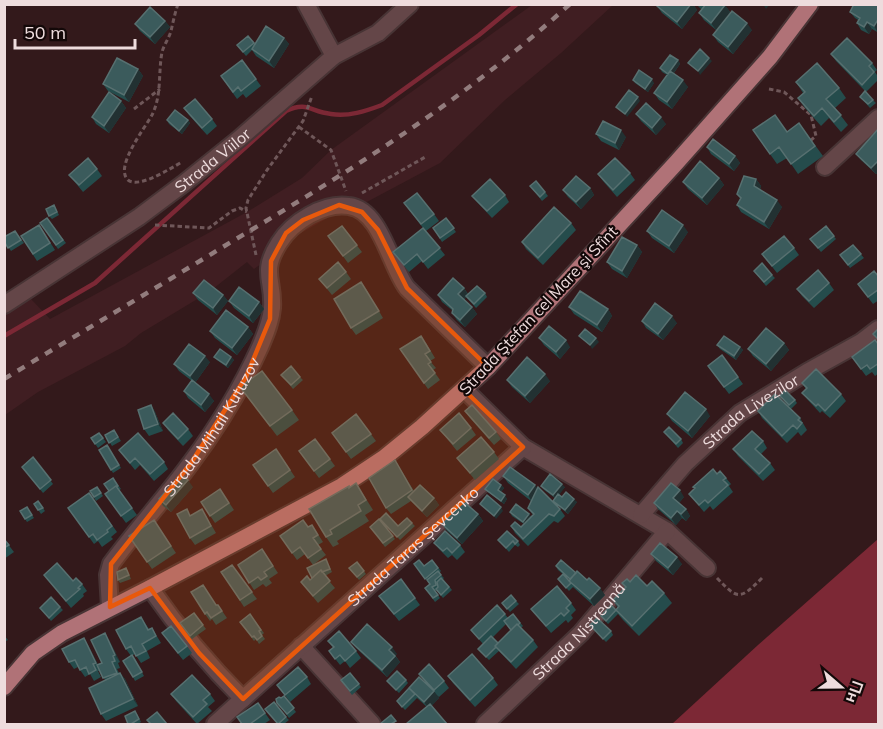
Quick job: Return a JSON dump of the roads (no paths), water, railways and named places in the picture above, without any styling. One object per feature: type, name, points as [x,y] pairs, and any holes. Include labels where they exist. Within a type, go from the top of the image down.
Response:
[{"type":"main road","name":"Strada Ştefan cel Mare şi Sfînt","points":[[4,687],[33,653],[76,624],[150,588],[342,486],[384,458],[465,390],[676,163],[770,57],[810,4]]},
{"type":"street","points":[[306,4],[334,56]]},
{"type":"street","name":"Strada Viilor","points":[[4,306],[132,221],[239,139],[334,56],[378,33],[410,4]]},
{"type":"street","points":[[825,167],[879,118]]},
{"type":"street","name":"Strada Mihail Kutuzov","points":[[110,607],[108,574],[111,564],[191,463],[227,411],[264,337],[272,308],[268,271],[275,250],[286,233],[316,212],[339,205],[352,206],[367,216],[378,230],[399,278],[407,288],[488,367]]},
{"type":"street","name":"Strada Livezilor","points":[[641,515],[685,464],[740,413],[861,342],[879,329]]},
{"type":"street","points":[[465,390],[523,447],[667,531],[707,568]]},
{"type":"street","name":"Strada Taras Șevcenko","points":[[215,724],[523,447]]},
{"type":"street","name":"Strada Nistreană","points":[[485,724],[580,633],[667,531]]},
{"type":"street","points":[[150,588],[199,653],[243,699]]},
{"type":"street","points":[[301,646],[372,724]]},
{"type":"waterway","points":[[4,336],[95,283],[286,111],[304,107],[324,113],[344,115],[382,105],[479,35],[517,4]]},
{"type":"railway","points":[[4,379],[276,215],[406,132],[489,72],[570,4]]}]
